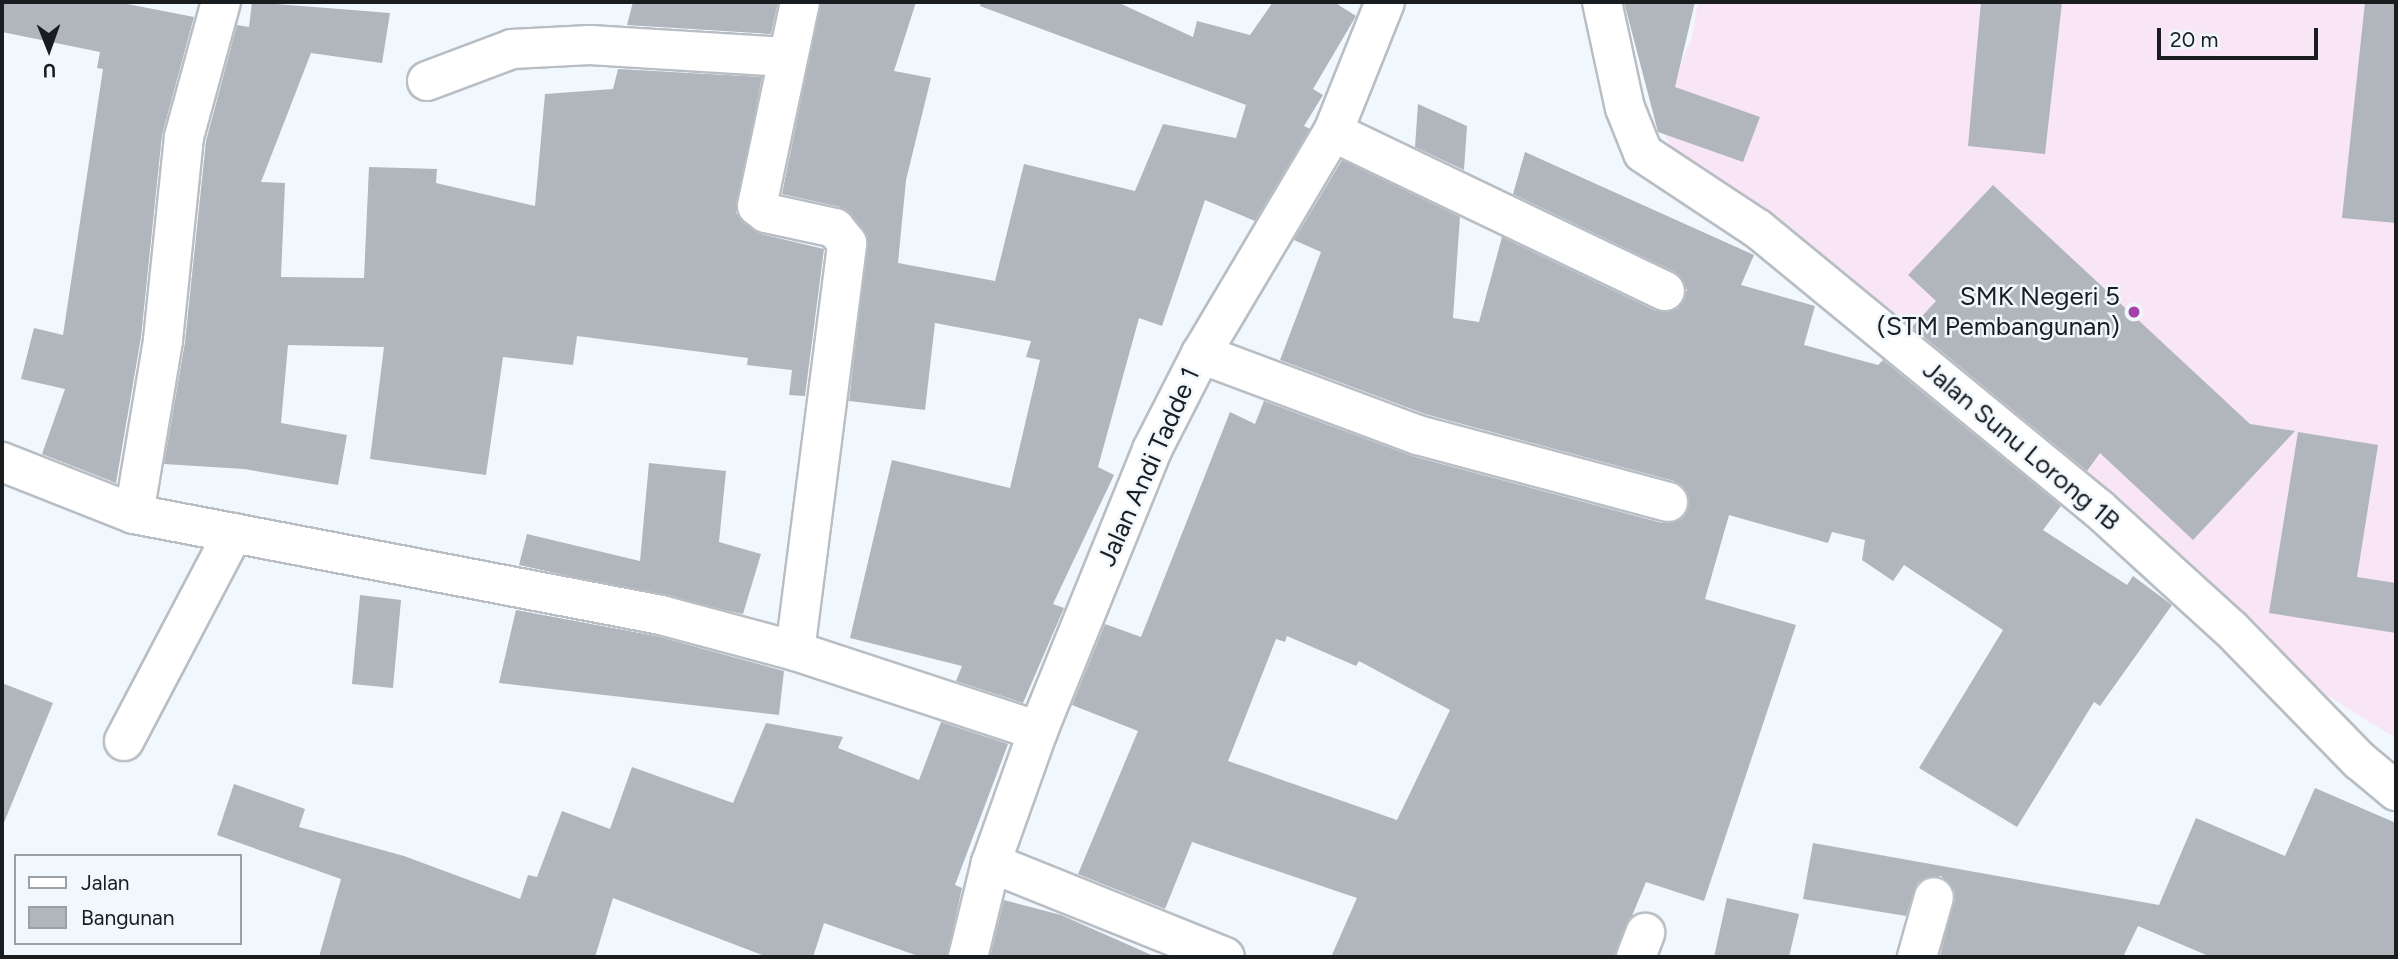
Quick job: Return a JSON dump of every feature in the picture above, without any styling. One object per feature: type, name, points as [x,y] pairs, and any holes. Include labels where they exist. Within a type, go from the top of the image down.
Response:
[{"type":"street","points":[[134,514],[159,366],[184,136],[220,2]]},
{"type":"street","points":[[795,651],[847,243],[835,228],[757,206],[786,57],[800,2]]},
{"type":"street","name":"Jalan Andi Tadde 1","points":[[968,957],[991,863],[1038,731],[1152,450],[1200,354],[1333,132],[1385,2]]},
{"type":"street","name":"Jalan Sunu Lorong 1B","points":[[1602,2],[1625,108],[1643,153],[1758,229],[2099,509],[2231,629],[2360,761],[2396,791]]},
{"type":"street","points":[[426,81],[512,49],[590,45],[786,57]]},
{"type":"street","points":[[1333,132],[1665,290]]},
{"type":"street","points":[[1200,354],[1418,435],[1668,502]]},
{"type":"street","points":[[2,462],[134,514],[661,615],[795,651],[1038,731]]},
{"type":"street","points":[[124,741],[233,533]]},
{"type":"street","points":[[991,863],[1225,957]]},
{"type":"street","points":[[1917,957],[1934,897]]},
{"type":"shaded area","name":"SMK Negeri 5 (STM Pembangunan)","points":[[1698,2],[2396,2],[2396,738],[2326,695],[2061,455],[1681,169],[1657,117],[1692,38]]},
{"type":"building","points":[[2,2],[117,2],[194,17],[162,135],[141,337],[116,483],[42,454],[65,389],[21,379],[34,328],[63,335],[103,69],[97,68],[100,52],[2,32]]},
{"type":"building","points":[[252,2],[390,13],[382,63],[311,53],[261,182],[285,183],[281,277],[364,278],[369,167],[437,169],[436,183],[535,206],[545,94],[613,89],[618,69],[762,77],[736,213],[761,234],[824,249],[805,396],[789,395],[792,370],[747,365],[748,358],[577,336],[573,365],[503,357],[486,475],[370,459],[384,347],[288,345],[281,423],[347,435],[338,485],[244,469],[164,464],[185,342],[206,141],[237,25],[249,27]]},
{"type":"building","points":[[633,2],[778,2],[771,34],[627,25]]},
{"type":"building","points":[[821,2],[916,2],[894,71],[931,78],[906,180],[898,263],[995,281],[1024,164],[1135,191],[1163,124],[1236,138],[1246,105],[980,6],[981,2],[1117,2],[1193,37],[1197,21],[1250,35],[1273,2],[1334,2],[1356,16],[1313,89],[1323,95],[1304,126],[1310,129],[1255,221],[1205,200],[1162,326],[1139,318],[1098,467],[1114,475],[1053,604],[1064,608],[1023,703],[956,681],[962,666],[850,638],[892,460],[1010,488],[1040,360],[1026,357],[1031,341],[935,323],[925,410],[849,401],[868,237],[840,207],[782,194]]},
{"type":"building","points":[[1624,2],[1695,2],[1675,87],[1760,117],[1743,162],[1658,132]]},
{"type":"building","points":[[1981,2],[2062,2],[2045,154],[1968,146]]},
{"type":"building","points":[[2365,2],[2396,2],[2396,223],[2342,218]]},
{"type":"building","points":[[1418,104],[1467,126],[1464,170],[1415,147]]},
{"type":"building","points":[[1525,152],[1754,255],[1741,285],[1815,306],[1804,345],[1878,365],[1883,360],[2061,506],[2043,530],[2127,585],[2133,576],[2172,605],[2100,706],[2094,702],[2017,827],[1919,768],[2003,630],[1904,565],[1893,581],[1862,560],[1865,540],[1832,532],[1828,543],[1729,515],[1705,599],[1796,625],[1704,901],[1646,882],[1615,957],[1331,957],[1357,898],[1192,842],[1165,909],[1078,874],[1138,731],[1072,705],[1105,624],[1141,637],[1230,412],[1255,424],[1264,401],[1412,456],[1662,523],[1684,517],[1689,496],[1674,481],[1425,414],[1280,360],[1321,252],[1294,240],[1342,160],[1460,217],[1453,318],[1479,322],[1502,237],[1656,311],[1678,309],[1687,290],[1675,272],[1513,194]],"holes":[[[1287,636],[1356,666],[1359,661],[1450,710],[1397,820],[1228,761],[1276,639],[1285,642]]]},
{"type":"building","points":[[1993,185],[2250,424],[2295,431],[2193,540],[2100,453],[2087,471],[1912,327],[1936,301],[1908,275]]},
{"type":"building","points":[[2298,432],[2378,445],[2357,577],[2396,583],[2396,633],[2269,613]]},
{"type":"building","points":[[649,463],[726,471],[719,542],[761,554],[743,614],[519,565],[527,534],[640,561]]},
{"type":"building","points":[[360,595],[401,600],[393,688],[352,684]]},
{"type":"building","points":[[516,610],[656,636],[784,671],[779,715],[499,683]]},
{"type":"building","points":[[2,683],[53,703],[3,825],[2,824]]},
{"type":"building","points":[[941,722],[1008,744],[955,885],[962,888],[947,957],[921,957],[824,923],[813,957],[767,957],[613,898],[595,957],[319,957],[341,879],[217,835],[234,784],[305,809],[299,827],[404,856],[520,899],[528,875],[537,877],[562,811],[610,829],[632,767],[733,803],[766,723],[843,737],[838,748],[919,780]]},
{"type":"building","points":[[2315,788],[2396,823],[2396,957],[2211,957],[2138,926],[2123,957],[1940,957],[1955,892],[1941,876],[1918,882],[1906,916],[1803,899],[1813,843],[2159,905],[2196,818],[2285,856]]},
{"type":"building","points":[[1727,898],[1799,914],[1789,957],[1714,957]]},
{"type":"building","points":[[1004,900],[1061,915],[1156,957],[990,957]]},
{"type":"place","name":"SMK Negeri 5 (STM Pembangunan)","points":[[2134,312]]}]
